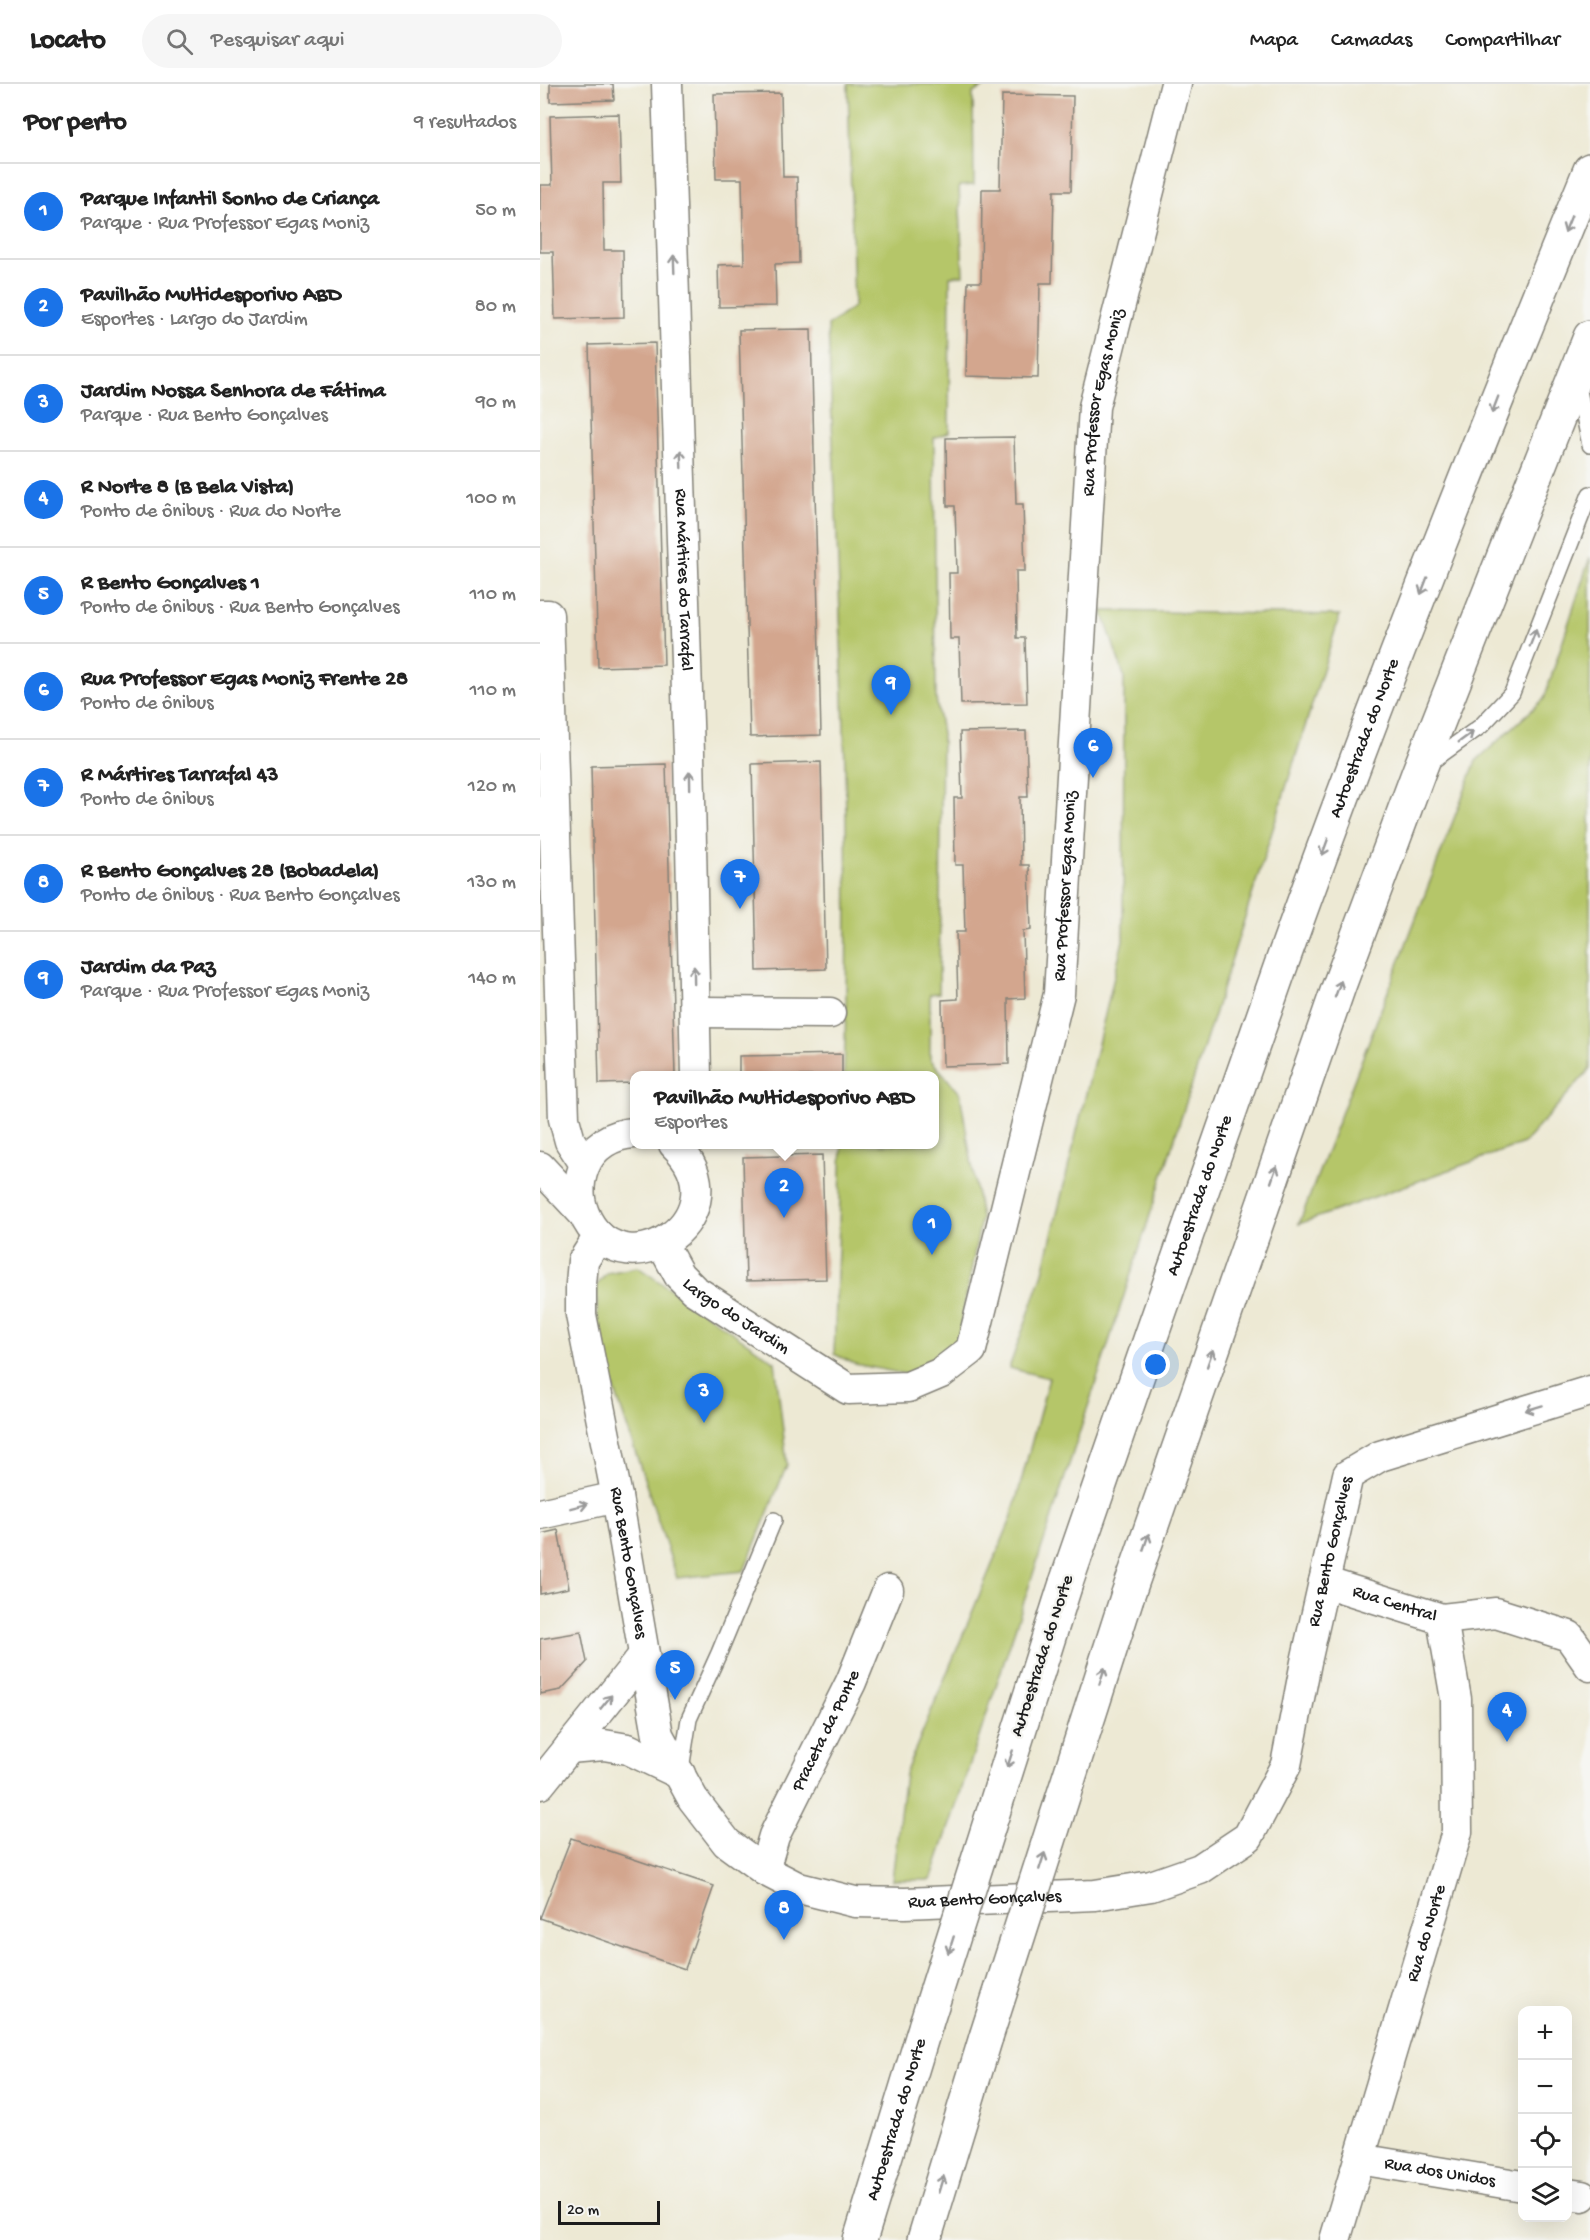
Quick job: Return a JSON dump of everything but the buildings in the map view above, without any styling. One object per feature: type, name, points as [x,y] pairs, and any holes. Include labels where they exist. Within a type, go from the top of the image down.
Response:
[{"type":"highway","name":"Autoestrada do Norte","points":[[860,2240],[1066,1583],[1288,945],[1514,354],[1590,170]]},
{"type":"highway","points":[[924,2240],[986,2037],[1127,1597],[1339,986],[1419,771],[1590,337]]},
{"type":"street","name":"Rua Mártires do Tarrafal","points":[[667,84],[690,753],[696,1071]]},
{"type":"street","name":"Rua Professor Egas Moniz","points":[[826,1373],[848,1389],[908,1388],[941,1373],[971,1350],[1059,994],[1094,407],[1176,84]]},
{"type":"street","points":[[540,615],[549,615],[548,786],[564,1119],[570,1141],[585,1164]]},
{"type":"street","points":[[695,1012],[830,1013]]},
{"type":"street","points":[[582,1212],[579,1196],[580,1179],[585,1164],[595,1150],[609,1139],[630,1133]]},
{"type":"street","points":[[679,1149],[687,1158],[694,1174],[697,1191]]},
{"type":"street","points":[[540,1167],[582,1212],[599,1236],[629,1249],[646,1249],[662,1244],[676,1235],[687,1223],[694,1208],[697,1191],[697,1149]]},
{"type":"street","name":"Rua Bento Gonçalves","points":[[599,1236],[583,1262],[581,1315],[617,1497],[658,1735],[693,1799],[727,1842],[764,1870],[799,1888],[855,1902],[905,1903],[1095,1895],[1151,1886],[1200,1869],[1248,1837],[1286,1765],[1306,1662],[1348,1475],[1380,1456],[1590,1391]]},
{"type":"street","name":"Largo do Jardim","points":[[662,1244],[679,1275],[693,1290],[826,1373]]},
{"type":"street","points":[[540,1514],[617,1497]]},
{"type":"street","name":"Rua Central","points":[[1324,1582],[1442,1619],[1496,1613],[1569,1636],[1590,1666]]},
{"type":"street","name":"Praceta da Ponte","points":[[764,1870],[774,1836],[851,1682],[888,1590]]},
{"type":"street","name":"Rua do Norte","points":[[1335,2240],[1457,1832],[1456,1699],[1442,1619]]},
{"type":"street","points":[[540,1784],[644,1656]]},
{"type":"street","points":[[569,1748],[604,1745],[628,1749],[680,1774]]},
{"type":"street","name":"Rua dos Unidos","points":[[1359,2159],[1518,2185]]},
{"type":"lane","points":[[1575,374],[1590,445]]},
{"type":"lane","points":[[1419,771],[1481,726],[1512,693],[1590,494]]},
{"type":"lane","points":[[680,1774],[689,1719],[774,1520]]},
{"type":"green space","points":[[848,84],[989,84],[973,93],[974,185],[959,186],[963,275],[950,276],[949,432],[934,438],[936,699],[942,733],[939,993],[930,994],[930,1059],[960,1093],[981,1219],[956,1350],[909,1375],[855,1364],[834,1354],[842,1149],[939,1149],[939,1071],[844,1071],[846,794],[828,326],[854,306]]},
{"type":"green space","points":[[1590,557],[1590,1069],[1524,1143],[1299,1224],[1476,761],[1544,699]]},
{"type":"green space","points":[[1102,611],[1340,615],[1139,1249],[931,1880],[892,1880],[905,1774],[1011,1519],[1049,1378],[1009,1368],[1042,1276],[1123,940],[1124,676]]},
{"type":"green space","points":[[638,1267],[775,1362],[787,1465],[744,1571],[677,1578],[599,1342],[596,1286],[607,1273]]},
{"type":"place","name":"Jardim da Paz","points":[[891,715]]},
{"type":"place","name":"Rua Professor Egas Moniz Frente 28","points":[[1093,778]]},
{"type":"place","name":"R Mártires Tarrafal 43","points":[[740,909]]},
{"type":"place","name":"Pavilhão Multidesporivo ABD","points":[[784,1218]]},
{"type":"place","name":"Parque Infantil Sonho de Criança","points":[[932,1255]]},
{"type":"place","name":"Jardim Nossa Senhora de Fátima","points":[[704,1423]]},
{"type":"place","name":"R Bento Gonçalves 1","points":[[675,1700]]},
{"type":"place","name":"R Norte 8 (B Bela Vista)","points":[[1507,1742]]},
{"type":"place","name":"R Bento Gonçalves 28 (Bobadela)","points":[[784,1940]]}]
